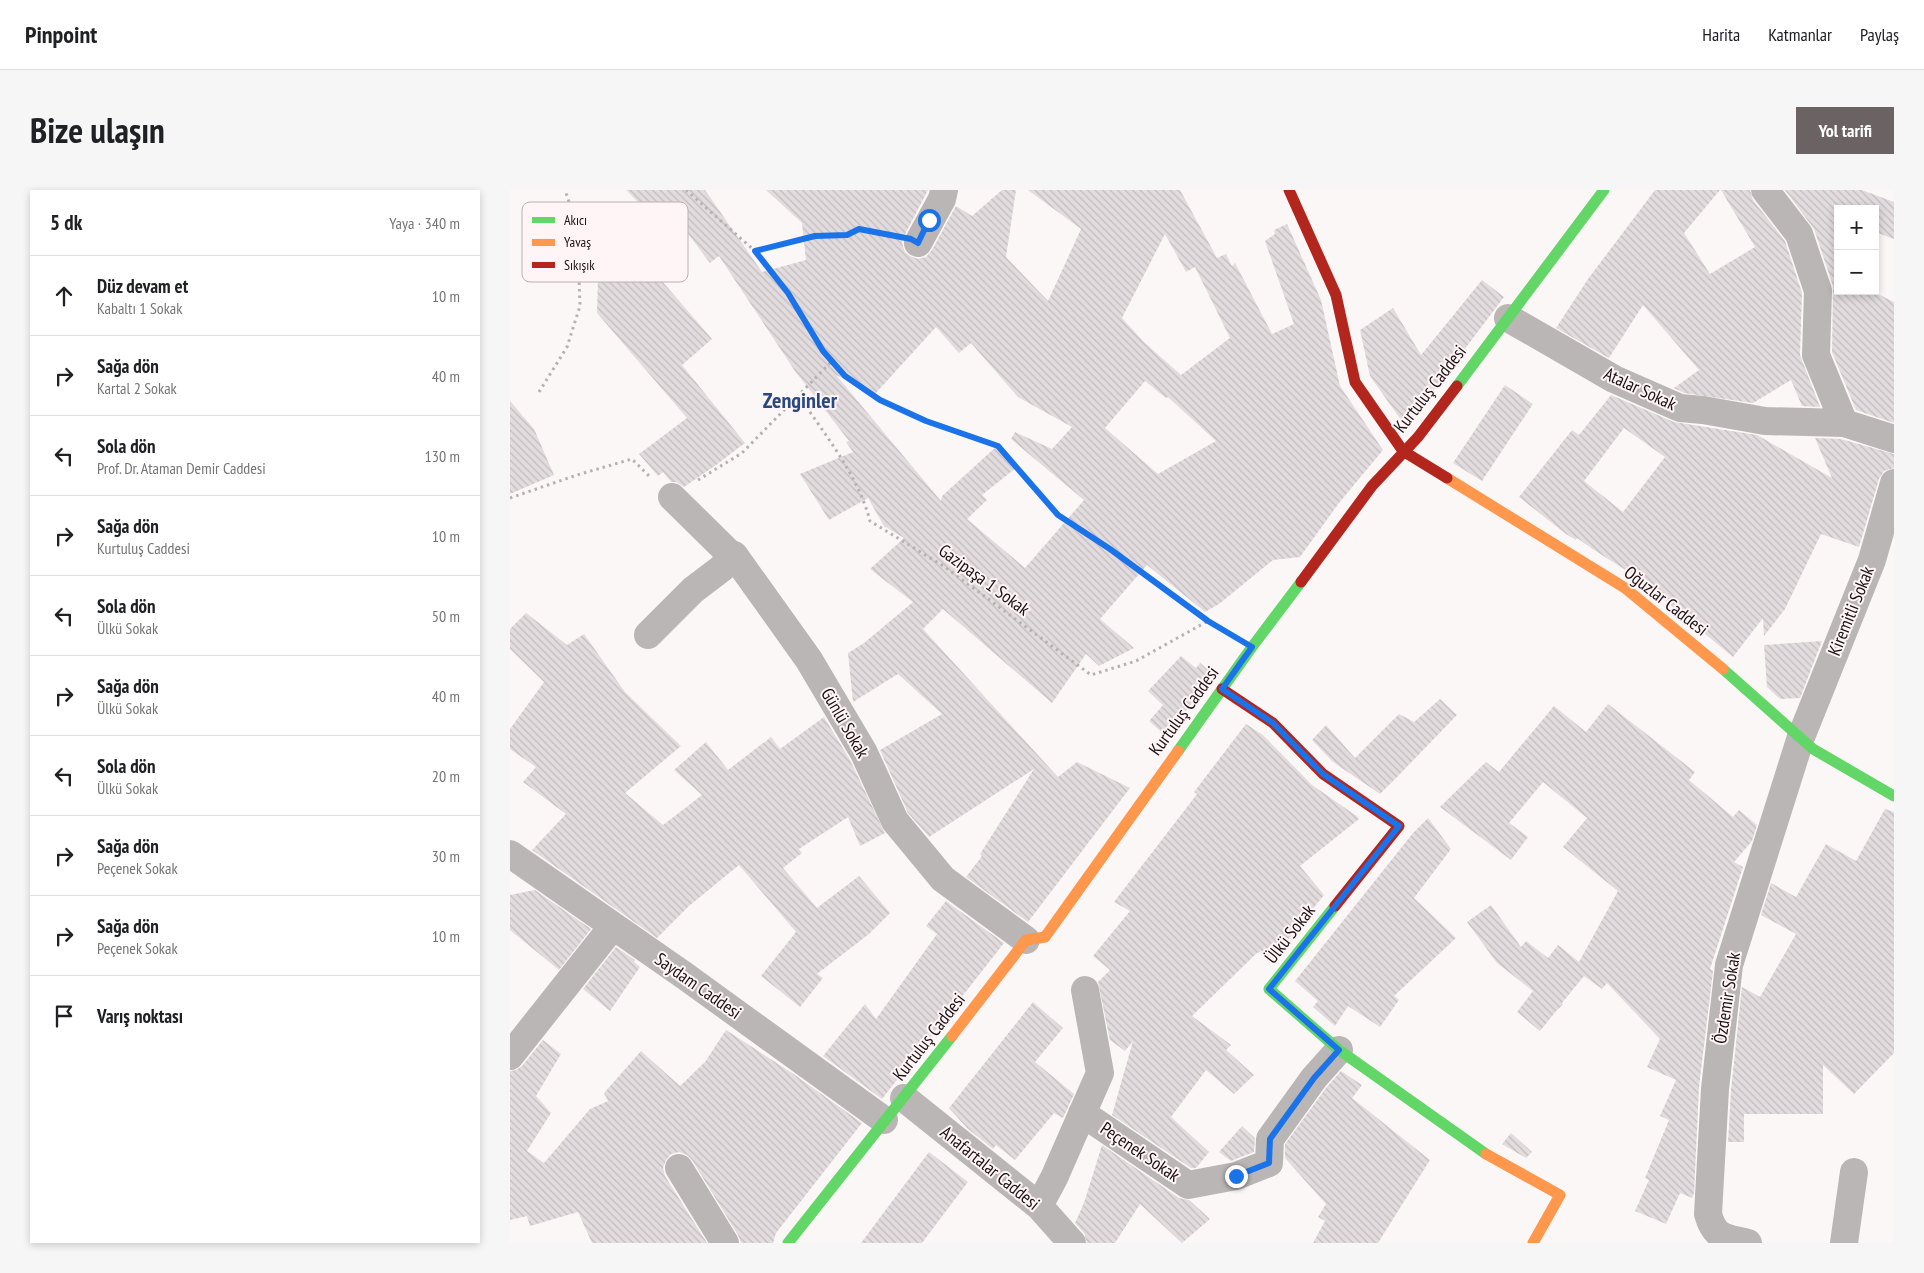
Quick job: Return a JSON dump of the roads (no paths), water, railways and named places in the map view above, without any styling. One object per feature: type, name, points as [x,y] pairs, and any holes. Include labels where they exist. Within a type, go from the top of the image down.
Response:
[{"type":"street","points":[[918,243],[942,198],[944,190]]},
{"type":"street","points":[[1289,190],[1336,295],[1355,382],[1403,451]]},
{"type":"street","name":"Kurtuluş Caddesi","points":[[788,1243],[884,1120],[904,1098],[1026,940],[1045,937],[1252,647],[1271,624],[1357,504],[1403,451],[1418,437],[1604,190]]},
{"type":"street","points":[[1765,190],[1799,234],[1818,292],[1816,354],[1844,423]]},
{"type":"street","name":"Atalar Sokak","points":[[1508,318],[1614,378],[1680,408],[1703,410],[1765,421],[1844,423],[1894,440]]},
{"type":"street","name":"Oğuzlar Caddesi","points":[[1403,451],[1624,588],[1711,658],[1813,749],[1893,794]]},
{"type":"street","name":"Kiremitli Sokak","points":[[1801,737],[1872,560],[1894,482]]},
{"type":"street","name":"Günlü Sokak","points":[[672,497],[731,555],[734,555],[809,660],[864,753],[895,822],[943,879],[1026,940]]},
{"type":"street","points":[[648,635],[693,590],[722,568],[731,555]]},
{"type":"street","name":"Ülkü Sokak","points":[[1222,689],[1273,723],[1323,774],[1399,826],[1269,989],[1339,1050],[1485,1153],[1560,1196],[1533,1243]]},
{"type":"street","name":"Özdemir Sokak","points":[[1748,1243],[1719,1235],[1711,1224],[1708,1214],[1715,1089],[1729,965],[1801,737]]},
{"type":"street","name":"Saydam Caddesi","points":[[510,854],[884,1120]]},
{"type":"street","points":[[510,1056],[613,926]]},
{"type":"street","points":[[1039,1206],[1054,1178],[1100,1073],[1085,990]]},
{"type":"street","name":"Peçenek Sokak","points":[[1082,1113],[1188,1185],[1236,1176],[1269,1163],[1270,1139],[1314,1078],[1339,1050]]},
{"type":"street","name":"Anafartalar Caddesi","points":[[904,1098],[1039,1206],[1072,1243]]},
{"type":"street","points":[[679,1168],[725,1243]]},
{"type":"street","points":[[1844,1243],[1854,1172]]},
{"type":"district","name":"Zenginler","points":[[800,400]]}]
